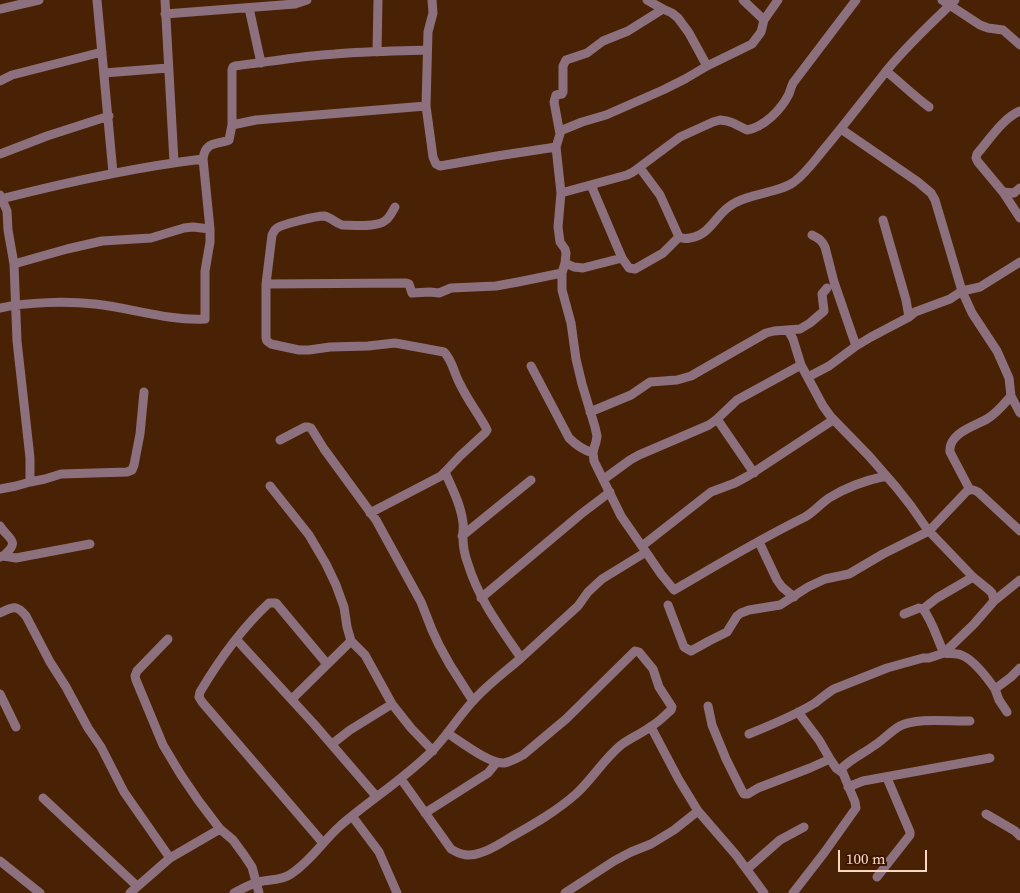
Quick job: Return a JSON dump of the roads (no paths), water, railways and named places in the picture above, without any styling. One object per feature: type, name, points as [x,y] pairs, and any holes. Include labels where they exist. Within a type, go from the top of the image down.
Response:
[{"type":"street","points":[[0,9],[39,0]]},
{"type":"street","points":[[97,0],[113,173]]},
{"type":"street","points":[[165,0],[174,162]]},
{"type":"street","points":[[165,14],[295,4],[307,0]]},
{"type":"street","points":[[377,52],[378,0]]},
{"type":"street","points":[[432,0],[433,14],[429,26],[426,106],[433,158],[436,164],[440,166],[556,148]]},
{"type":"street","points":[[648,0],[678,18],[689,33],[707,66]]},
{"type":"street","points":[[743,0],[764,20]]},
{"type":"street","points":[[560,131],[631,104],[685,79],[752,44],[761,32],[764,20],[778,0]]},
{"type":"street","points":[[561,193],[627,175],[640,168],[680,138],[713,122],[726,121],[747,130],[760,126],[780,108],[789,94],[792,83],[856,0]]},
{"type":"street","points":[[640,168],[660,195],[679,237],[684,239],[698,236],[733,204],[794,182],[841,129],[886,71],[949,2],[980,25],[1003,30],[1020,45]]},
{"type":"street","points":[[249,8],[261,63]]},
{"type":"street","points":[[663,10],[628,31],[564,62],[563,92],[556,96],[554,102],[560,131],[556,148],[561,193],[558,227],[560,242],[566,253],[562,273],[562,290],[571,323],[576,359],[597,436],[593,453],[594,462],[621,516],[674,590],[815,511],[823,502],[834,495],[868,480],[886,476]]},
{"type":"street","points":[[0,308],[15,305],[58,303],[95,304],[164,317],[205,319],[205,271],[210,242],[210,229],[204,158],[206,149],[211,145],[229,140],[232,125],[232,67],[299,57],[428,50]]},
{"type":"street","points":[[0,81],[12,75],[102,52]]},
{"type":"street","points":[[104,73],[168,68]]},
{"type":"street","points":[[886,71],[929,107]]},
{"type":"street","points":[[232,125],[256,120],[426,106]]},
{"type":"street","points":[[1020,111],[1004,122],[977,154],[976,158],[1003,192],[1020,218]]},
{"type":"street","points":[[0,154],[47,136],[109,116]]},
{"type":"street","points":[[841,129],[900,168],[918,182],[935,200],[962,291],[972,313],[997,351],[1009,378],[1011,396],[1020,413]]},
{"type":"street","points":[[30,482],[30,458],[18,351],[14,264],[4,232],[7,211],[1,196],[113,173],[204,158]]},
{"type":"street","points":[[591,185],[622,258],[629,268],[635,269],[664,253],[679,237]]},
{"type":"street","points":[[1003,192],[1014,193],[1020,188]]},
{"type":"street","points":[[370,513],[446,472],[460,456],[486,433],[486,426],[458,382],[451,362],[444,352],[396,343],[330,347],[304,351],[271,344],[266,338],[266,284],[272,235],[276,228],[322,216],[342,225],[374,225],[386,220],[395,207]]},
{"type":"street","points":[[883,220],[906,300],[909,317]]},
{"type":"street","points":[[14,264],[102,241],[151,238],[193,227],[210,229]]},
{"type":"street","points":[[812,235],[823,242],[834,282],[856,346]]},
{"type":"street","points":[[565,263],[583,268],[622,258]]},
{"type":"street","points":[[808,377],[829,366],[856,346],[915,312],[950,299],[962,291],[980,287],[1020,262]]},
{"type":"street","points":[[266,284],[406,283],[409,284],[412,293],[439,293],[451,288],[496,286],[562,273]]},
{"type":"street","points":[[590,412],[631,395],[650,382],[677,380],[691,376],[766,333],[800,329],[822,313],[824,307],[822,294],[827,288]]},
{"type":"street","points":[[788,330],[793,339],[801,365],[823,406],[833,420],[869,456],[904,496],[929,531],[973,577],[992,593],[994,601]]},
{"type":"street","points":[[604,479],[639,455],[709,425],[737,400],[801,365]]},
{"type":"street","points":[[531,366],[569,438],[585,451],[593,453]]},
{"type":"street","points":[[0,489],[44,480],[62,474],[127,472],[132,470],[140,434],[144,392]]},
{"type":"street","points":[[970,490],[950,452],[951,443],[968,428],[988,418],[1001,408],[1011,396]]},
{"type":"street","points":[[717,419],[754,473]]},
{"type":"street","points":[[234,893],[256,882],[280,879],[291,874],[308,861],[323,843],[352,816],[433,751],[473,700],[578,606],[598,582],[644,549],[711,492],[754,473],[833,420]]},
{"type":"street","points":[[280,440],[305,427],[311,428],[370,513],[398,560],[421,602],[439,645],[473,700]]},
{"type":"street","points":[[446,472],[461,512],[463,522],[462,536],[468,564],[481,598],[521,658]]},
{"type":"street","points":[[462,536],[531,480]]},
{"type":"street","points":[[270,486],[309,535],[326,564],[344,607],[351,641],[365,655],[392,704],[433,751]]},
{"type":"street","points":[[668,605],[684,648],[691,651],[727,632],[741,613],[780,605],[808,587],[825,579],[849,574],[883,554],[929,531],[970,490],[978,492],[1020,532]]},
{"type":"street","points":[[481,598],[610,492]]},
{"type":"street","points":[[0,526],[12,539],[13,544],[2,557]]},
{"type":"street","points":[[759,542],[777,580],[794,597]]},
{"type":"street","points":[[2,557],[16,558],[90,544]]},
{"type":"street","points":[[904,614],[919,608],[923,609],[973,577]]},
{"type":"street","points":[[749,734],[798,712],[816,702],[826,693],[862,677],[887,668],[944,653],[974,624],[994,601],[1020,580]]},
{"type":"street","points":[[323,843],[199,697],[208,679],[236,639],[253,617],[268,603],[276,603],[327,664]]},
{"type":"street","points":[[0,613],[12,607],[21,609],[26,616],[50,662],[101,747],[124,792],[170,858]]},
{"type":"street","points":[[923,609],[931,621],[944,653]]},
{"type":"street","points":[[168,639],[137,671],[136,680],[163,746],[220,830],[233,840],[244,854],[252,867],[259,893]]},
{"type":"street","points":[[236,639],[332,744],[376,796]]},
{"type":"street","points":[[292,700],[351,641]]},
{"type":"street","points":[[400,779],[451,849],[460,855],[480,853],[542,820],[560,808],[620,746],[630,738],[651,727],[672,707],[658,687],[653,669],[639,652],[635,651],[555,729],[523,755],[507,762],[490,760],[447,733]]},
{"type":"street","points":[[944,653],[962,655],[968,659],[990,682],[1007,712]]},
{"type":"street","points":[[995,689],[1020,668]]},
{"type":"street","points":[[0,694],[16,727]]},
{"type":"street","points":[[332,744],[350,730],[392,704]]},
{"type":"street","points":[[708,706],[712,725],[744,794],[748,794],[830,759]]},
{"type":"street","points":[[793,893],[856,808],[842,772],[836,768],[819,740],[798,712]]},
{"type":"street","points":[[840,770],[892,732],[913,721],[970,722]]},
{"type":"street","points":[[651,727],[698,811],[736,855],[764,893]]},
{"type":"street","points":[[848,787],[863,781],[990,758]]},
{"type":"street","points":[[425,813],[488,773],[497,762]]},
{"type":"street","points":[[877,877],[910,835],[887,778]]},
{"type":"street","points":[[43,798],[138,886]]},
{"type":"street","points":[[565,893],[631,852],[651,844],[674,830],[698,811]]},
{"type":"street","points":[[986,814],[1020,836]]},
{"type":"street","points":[[352,816],[378,852],[397,893]]},
{"type":"street","points":[[747,869],[780,840],[804,828]]},
{"type":"street","points":[[130,893],[170,858],[220,830]]},
{"type":"street","points":[[0,861],[40,893]]}]
